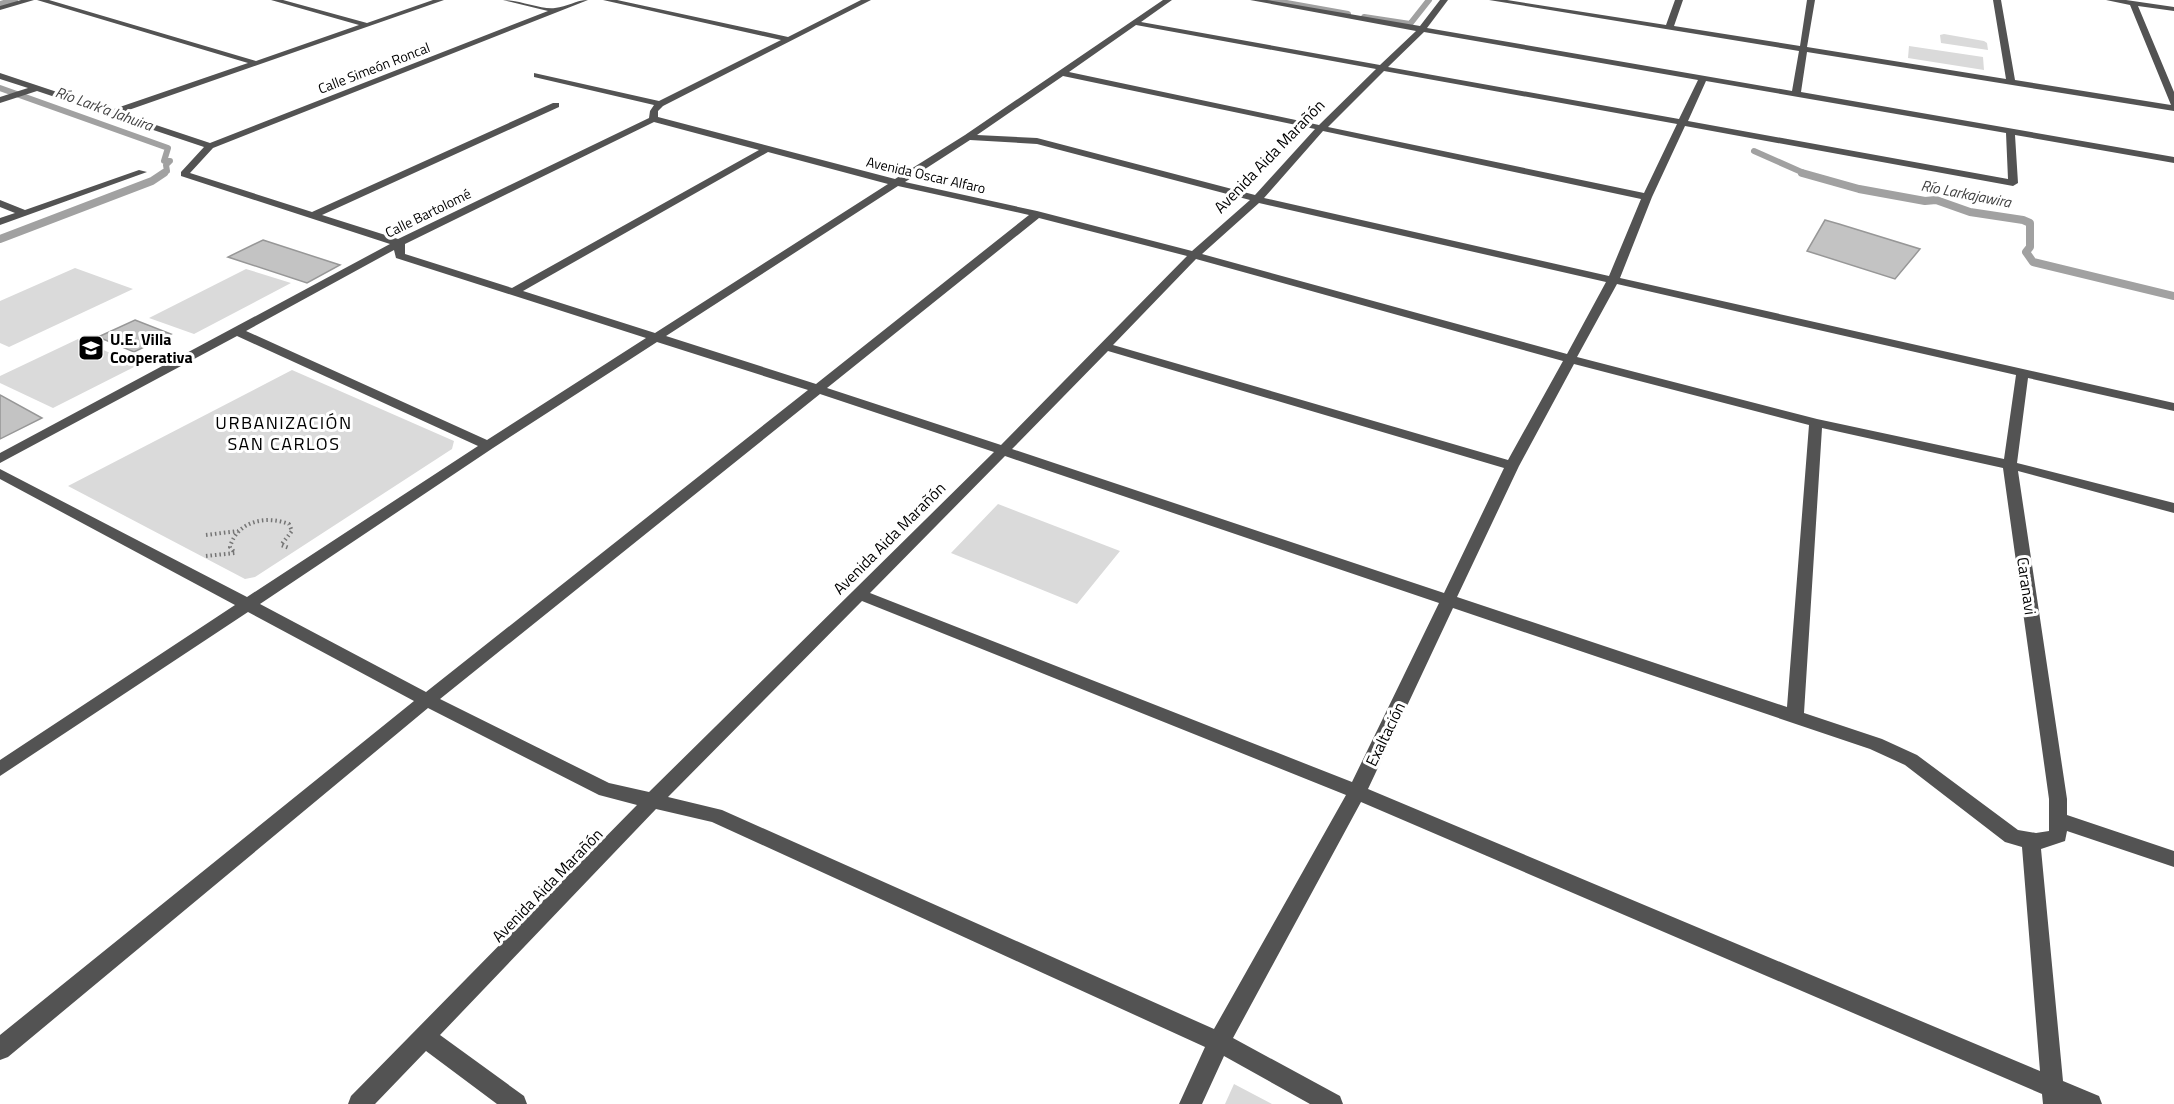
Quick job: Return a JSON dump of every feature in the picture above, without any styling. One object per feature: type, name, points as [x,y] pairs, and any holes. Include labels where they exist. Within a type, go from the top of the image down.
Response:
[{"type":"street","points":[[0,8],[30,0]]},
{"type":"street","points":[[41,0],[255,63]]},
{"type":"street","points":[[275,0],[367,25]]},
{"type":"street","points":[[112,113],[440,0]]},
{"type":"street","points":[[507,0],[556,11]]},
{"type":"street","name":"Calle Simeón Roncal","points":[[313,215],[184,174],[210,146],[584,0]]},
{"type":"street","points":[[607,0],[788,39]]},
{"type":"street","points":[[849,0],[864,1]]},
{"type":"street","points":[[0,769],[488,445],[968,137],[1168,0]]},
{"type":"street","points":[[1254,0],[2174,160]]},
{"type":"street","name":"Avenida Aida Marañón","points":[[359,1104],[654,799],[1002,452],[1194,255],[1257,199],[1321,128],[1422,29],[1444,0]]},
{"type":"street","points":[[1493,0],[1544,4],[1669,28],[2174,108]]},
{"type":"street","points":[[1669,28],[1679,0]]},
{"type":"street","points":[[1796,94],[1811,0]]},
{"type":"street","points":[[1997,0],[2011,82]]},
{"type":"street","points":[[2110,0],[2174,9]]},
{"type":"street","points":[[653,119],[654,111],[660,104],[864,1]]},
{"type":"street","points":[[2133,3],[2174,103]]},
{"type":"street","points":[[1136,23],[2013,183],[2010,131]]},
{"type":"street","points":[[1062,73],[1647,197]]},
{"type":"street","points":[[537,75],[660,104]]},
{"type":"street","points":[[0,76],[210,146]]},
{"type":"street","name":"Exaltación","points":[[1190,1104],[1219,1042],[1357,792],[1512,466],[1613,280],[1647,197],[1703,79]]},
{"type":"street","points":[[0,100],[38,88]]},
{"type":"street","points":[[313,215],[556,105]]},
{"type":"street","name":"Avenida Oscar Alfaro","points":[[653,119],[765,150],[897,183],[1037,214],[1194,255],[1571,359],[1816,423],[2010,465],[2174,508]]},
{"type":"street","name":"Calle Bartolomé","points":[[0,459],[399,243],[653,119]]},
{"type":"street","points":[[968,137],[1037,141],[1257,199],[2174,407]]},
{"type":"street","points":[[511,293],[765,150]]},
{"type":"street","points":[[0,222],[142,172]]},
{"type":"street","points":[[0,203],[24,213]]},
{"type":"street","points":[[0,1049],[427,700],[1037,214]]},
{"type":"street","points":[[313,215],[399,243],[400,256],[816,388],[1876,744],[1911,760],[2012,836],[2031,842],[2050,841],[2058,835],[2058,820],[2174,859]]},
{"type":"street","points":[[238,332],[488,445]]},
{"type":"street","points":[[1105,346],[1512,466]]},
{"type":"street","name":"Caranavi","points":[[2022,372],[2010,465],[2058,799],[2058,820]]},
{"type":"street","points":[[1795,715],[1816,423]]},
{"type":"street","points":[[0,474],[427,700],[605,790],[654,799],[715,815],[1219,1042],[1332,1104]]},
{"type":"street","points":[[858,594],[1357,792],[2054,1097],[2091,1104]]},
{"type":"street","points":[[2031,842],[2054,1097]]},
{"type":"street","points":[[425,1037],[516,1104]]},
{"type":"path","points":[[181,570],[204,556],[235,553],[231,547],[231,540],[250,524],[264,520],[284,521],[289,524],[292,531],[280,545],[285,548],[302,546],[321,555]]},
{"type":"path","points":[[206,535],[239,531]]},
{"type":"shaded area","points":[[1940,35],[1984,41],[1987,43],[1988,50],[1941,43]]},
{"type":"shaded area","points":[[1909,46],[1983,57],[1984,70],[1908,58]]},
{"type":"shaded area","points":[[75,268],[133,289],[9,347],[0,343],[0,301]]},
{"type":"shaded area","points":[[246,269],[291,283],[194,334],[149,318]]},
{"type":"shaded area","points":[[78,339],[138,365],[53,408],[0,383],[0,376]]},
{"type":"shaded area","points":[[292,370],[454,441],[452,449],[255,577],[245,579],[68,486]]},
{"type":"shaded area","points":[[998,504],[1120,551],[1077,604],[951,553]]},
{"type":"shaded area","points":[[1234,1084],[1272,1104],[1225,1104]]},
{"type":"building","points":[[1825,220],[1920,249],[1895,279],[1807,251]]},
{"type":"building","points":[[263,240],[340,265],[307,283],[228,257]]},
{"type":"building","points":[[135,320],[171,334],[134,352],[98,337]]},
{"type":"building","points":[[0,395],[42,418],[0,439]]},
{"type":"waterway","name":"Río Lark’a Jahuira","points":[[0,4],[15,0]]},
{"type":"waterway","name":"Río Lark’a Jahuira","points":[[1270,0],[1348,14]]},
{"type":"waterway","name":"Río Lark’a Jahuira","points":[[1364,17],[1410,24],[1429,0]]},
{"type":"waterway","name":"Río Lark’a Jahuira","points":[[0,88],[168,148],[164,161],[170,161],[166,165],[167,171],[162,174]]},
{"type":"waterway","name":"Río Larkajawira","points":[[1754,151],[1806,174]]},
{"type":"waterway","name":"Río Lark’a Jahuira","points":[[0,239],[152,181],[164,173]]},
{"type":"waterway","name":"Río Larkajawira","points":[[1802,173],[1859,189],[1925,201],[1936,200],[1970,212],[2023,220],[2030,223],[2030,247],[2026,252],[2033,262],[2174,296]]},
{"type":"place","name":"U.E. Villa Cooperativa","points":[[91,348]]},
{"type":"district","name":"URBANIZACIÓN SAN CARLOS","points":[[284,433]]}]
